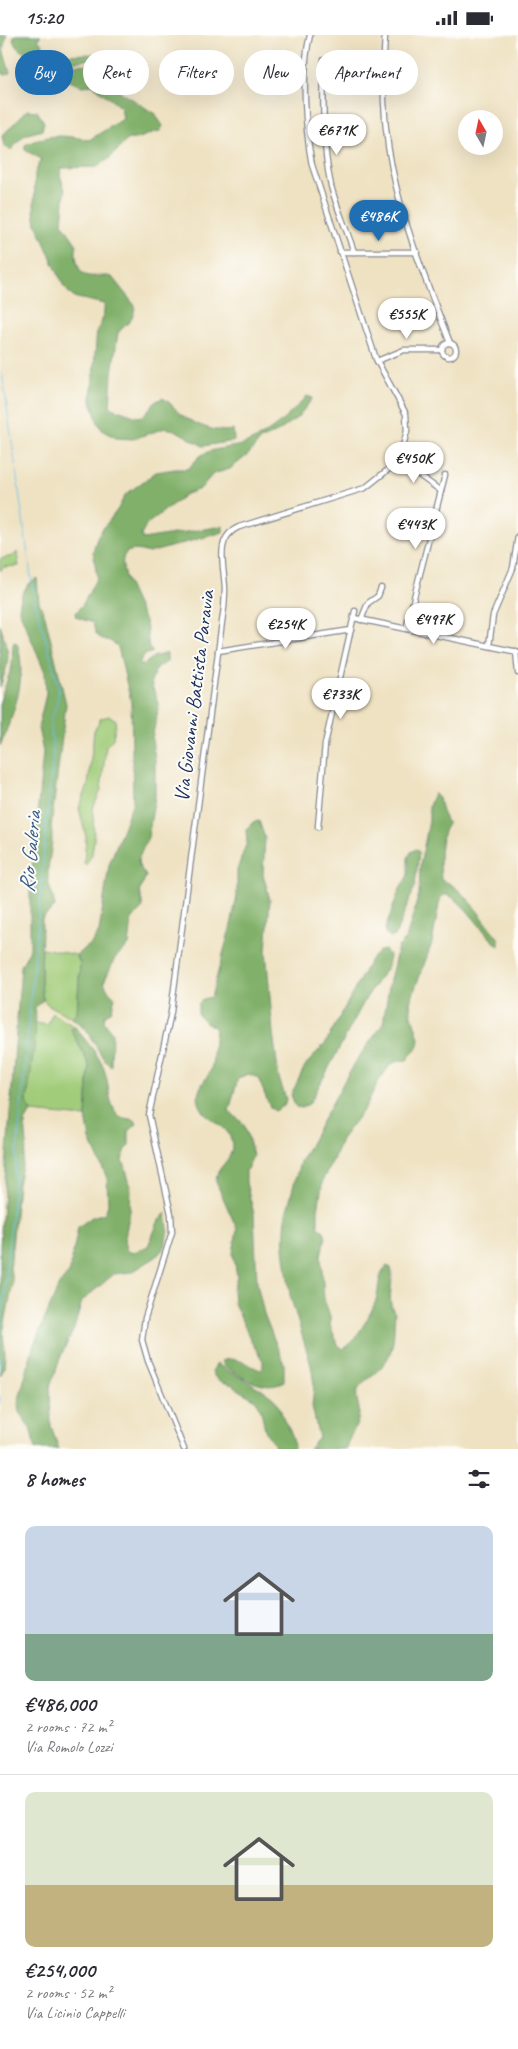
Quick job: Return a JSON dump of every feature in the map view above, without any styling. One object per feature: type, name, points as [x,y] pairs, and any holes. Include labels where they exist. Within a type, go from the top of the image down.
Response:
[{"type":"street","points":[[310,35],[305,68],[309,147],[312,165],[377,361],[406,414],[407,431],[399,461],[441,491]]},
{"type":"street","points":[[385,35],[383,90],[389,153],[396,187],[417,252],[450,343],[456,347],[454,355],[446,356],[442,349]]},
{"type":"street","points":[[324,95],[328,168],[333,191],[354,252]]},
{"type":"street","points":[[340,252],[417,252]]},
{"type":"street","points":[[442,349],[444,345],[450,343]]},
{"type":"street","points":[[377,361],[404,350],[442,349]]},
{"type":"street","name":"Via Giovanni Battista Paravia","points":[[184,1449],[148,1361],[142,1339],[145,1318],[172,1232],[171,1214],[149,1115],[171,1011],[225,601],[222,547],[229,533],[236,528],[360,491],[399,461]]},
{"type":"street","points":[[406,629],[445,475]]},
{"type":"street","points":[[489,646],[493,615],[513,568],[518,536]]},
{"type":"street","points":[[361,620],[368,603],[378,596],[382,588]]},
{"type":"street","points":[[318,827],[325,744],[355,611]]},
{"type":"street","points":[[354,618],[517,652],[518,673]]},
{"type":"street","points":[[218,651],[351,630]]},
{"type":"green space","points":[[0,35],[7,35],[3,49],[10,73],[6,75],[3,74],[0,64]]},
{"type":"green space","points":[[15,35],[41,35],[38,39],[46,50],[21,50],[13,40]]},
{"type":"green space","points":[[83,54],[83,60],[73,62],[73,55]]},
{"type":"green space","points":[[73,64],[83,64],[82,86],[73,82]]},
{"type":"green space","points":[[105,95],[126,95],[155,114],[163,126],[160,131],[136,139],[128,139],[110,158],[97,167],[62,168],[60,175],[65,190],[62,223],[77,245],[76,258],[80,271],[87,276],[112,277],[135,306],[131,319],[118,333],[112,373],[110,405],[112,408],[137,417],[143,416],[155,402],[162,398],[192,422],[212,429],[233,430],[234,441],[203,446],[175,430],[165,428],[133,439],[116,438],[103,431],[98,423],[91,401],[97,330],[103,318],[104,304],[73,297],[64,287],[36,224],[34,211],[35,173],[41,159],[25,150],[25,145],[42,138],[57,136],[89,140],[123,119],[121,108]]},
{"type":"green space","points":[[27,110],[37,111],[44,122],[42,130],[24,135],[11,150],[4,146],[2,136]]},
{"type":"green space","points":[[307,396],[313,398],[298,417],[279,431],[260,440],[249,454],[230,469],[213,474],[200,489],[186,494],[147,524],[141,535],[143,539],[223,526],[223,532],[149,553],[133,550],[125,554],[123,563],[124,574],[145,621],[149,648],[153,652],[144,655],[139,663],[144,665],[153,657],[167,653],[167,662],[156,668],[151,683],[159,705],[152,739],[155,759],[155,796],[148,837],[138,860],[139,866],[146,876],[140,890],[143,908],[132,919],[129,945],[115,958],[104,982],[107,989],[115,997],[111,1012],[105,1015],[104,1022],[112,1032],[111,1066],[105,1061],[86,1030],[72,1018],[77,1014],[80,963],[76,955],[91,944],[99,932],[109,865],[133,802],[131,702],[118,647],[97,635],[93,623],[76,617],[75,614],[83,604],[97,577],[93,551],[98,535],[118,509],[125,495],[156,472],[188,469],[199,457],[209,451],[241,445],[256,439],[280,423]]},
{"type":"green space","points":[[17,552],[19,566],[4,567],[0,571],[0,559],[13,556]]},
{"type":"green space","points":[[37,578],[39,602],[45,616],[66,704],[51,827],[52,844],[48,871],[49,885],[55,907],[42,918],[41,982],[43,1000],[35,1007],[35,1042],[27,1102],[31,1112],[25,1122],[27,1145],[18,1184],[10,1269],[13,1282],[3,1333],[5,1354],[4,1368],[0,1376],[0,1246],[21,966],[30,949],[30,893],[43,752],[38,728],[46,694],[45,672],[19,610],[21,596],[28,584]]},
{"type":"green space","points":[[0,625],[8,656],[0,687]]},
{"type":"green space","points":[[14,642],[17,643],[20,656],[20,682],[10,721],[0,746],[0,701],[12,666]]},
{"type":"green space","points":[[110,716],[116,720],[113,739],[106,746],[101,790],[93,808],[94,839],[92,854],[86,865],[84,863],[86,837],[79,808],[88,786],[94,731],[101,718]]},
{"type":"green space","points":[[434,793],[439,798],[442,812],[448,824],[441,843],[441,880],[458,889],[466,897],[499,939],[499,946],[464,907],[449,896],[443,895],[440,899],[432,943],[410,1002],[419,1039],[418,1046],[406,1061],[395,1062],[390,1065],[378,1082],[365,1108],[341,1139],[323,1179],[318,1210],[318,1227],[324,1231],[326,1237],[321,1255],[324,1299],[330,1316],[330,1325],[338,1345],[343,1349],[347,1346],[367,1320],[377,1296],[380,1277],[387,1266],[391,1268],[390,1297],[395,1313],[390,1353],[383,1365],[358,1390],[359,1418],[346,1449],[309,1449],[319,1438],[312,1406],[314,1385],[311,1365],[290,1295],[284,1248],[286,1214],[300,1162],[353,1065],[383,1024],[390,980],[398,947],[406,939],[419,894],[420,866],[429,821],[429,806]]},
{"type":"green space","points":[[259,821],[265,838],[263,874],[270,900],[266,950],[273,1033],[279,1078],[286,1099],[284,1106],[275,1111],[270,1107],[258,1078],[249,1074],[238,1078],[229,1111],[244,1124],[253,1156],[246,1171],[246,1183],[254,1214],[257,1283],[264,1314],[284,1364],[284,1381],[270,1386],[245,1378],[224,1366],[222,1361],[227,1359],[236,1360],[260,1370],[263,1367],[263,1361],[251,1341],[234,1303],[233,1290],[237,1276],[233,1253],[237,1229],[216,1182],[218,1172],[230,1156],[232,1145],[227,1132],[204,1112],[198,1095],[211,1070],[215,1027],[206,1023],[198,1015],[198,1004],[203,999],[211,997],[231,925],[237,896],[237,870],[247,842],[246,830],[253,822]]},
{"type":"green space","points":[[416,849],[419,852],[415,886],[395,936],[390,937],[385,933],[385,929],[399,891],[408,875],[408,858],[411,852]]},
{"type":"green space","points":[[42,948],[76,955],[80,963],[77,1014],[72,1018],[51,1007],[43,998],[41,985]]},
{"type":"green space","points":[[385,950],[389,955],[388,966],[366,998],[310,1103],[302,1108],[296,1107],[291,1095],[305,1066],[326,1042],[371,959],[379,951]]},
{"type":"green space","points":[[52,1013],[75,1027],[72,1030],[89,1065],[86,1117],[31,1112],[27,1102],[33,1036],[36,1023],[48,1025]]},
{"type":"green space","points":[[75,1027],[101,1063],[106,1075],[115,1112],[119,1117],[135,1120],[137,1124],[129,1131],[129,1146],[124,1152],[122,1161],[125,1165],[131,1189],[130,1211],[124,1242],[127,1251],[132,1253],[148,1246],[159,1220],[166,1213],[168,1229],[165,1247],[156,1257],[132,1272],[114,1274],[82,1301],[74,1329],[61,1356],[50,1387],[51,1426],[59,1449],[36,1449],[30,1428],[19,1412],[18,1403],[33,1347],[59,1285],[69,1273],[78,1227],[92,1217],[105,1213],[108,1205],[107,1178],[90,1140],[86,1117],[89,1065],[71,1029]]},
{"type":"green space","points":[[217,1364],[257,1387],[277,1402],[292,1436],[294,1449],[275,1449],[266,1432],[256,1401],[233,1385],[220,1381],[215,1377],[212,1371]]},
{"type":"waterway","name":"Rio Galeria","points":[[0,372],[3,378],[34,598],[59,688],[57,704],[50,720],[53,752],[0,1341]]},
{"type":"waterway","name":"Rio Galeria","points":[[0,1353],[0,1366]]},
{"type":"waterway","name":"Rio Galeria","points":[[0,1397],[0,1403]]}]
